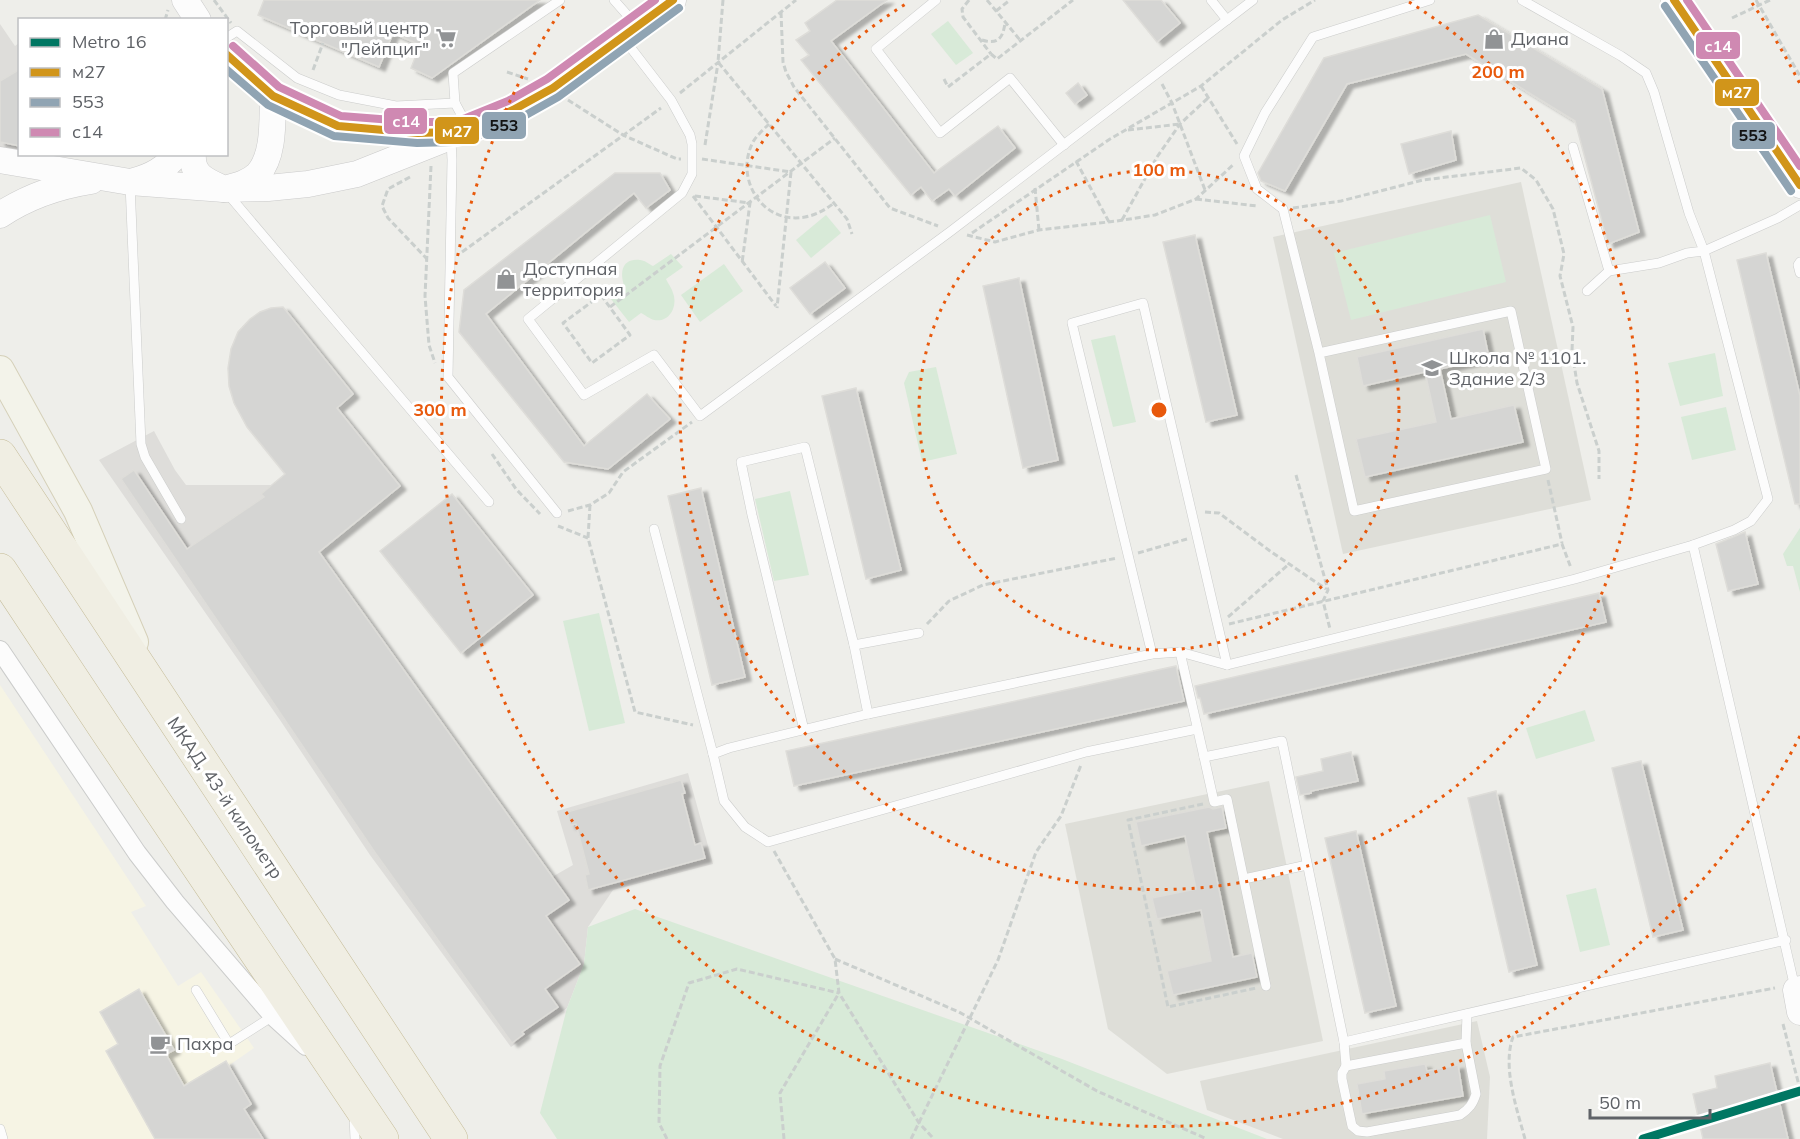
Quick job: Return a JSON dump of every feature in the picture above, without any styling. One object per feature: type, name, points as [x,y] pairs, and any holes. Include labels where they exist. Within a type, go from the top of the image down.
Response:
[{"type":"highway","name":"МКАД, 43-й километр","points":[[0,456],[452,1139]]},
{"type":"highway","points":[[0,570],[382,1139]]},
{"type":"main road","points":[[0,370],[78,511],[155,691]]},
{"type":"street","points":[[0,215],[50,190],[90,181],[224,189],[268,188],[308,184],[357,174],[464,137],[553,88],[674,0]]},
{"type":"street","points":[[1674,0],[1800,185]]},
{"type":"street","points":[[176,4],[195,18]]},
{"type":"street","points":[[228,55],[273,96],[338,126],[418,134],[452,132],[464,137]]},
{"type":"street","points":[[193,156],[192,163],[201,178],[224,189],[243,184],[258,174],[266,160],[271,140],[273,96]]},
{"type":"street","points":[[0,160],[130,182],[151,176],[170,163],[175,156]]},
{"type":"street","points":[[0,650],[137,853],[175,902],[273,1016],[347,1089]]},
{"type":"lane","points":[[557,513],[448,377],[450,261],[464,137],[455,103],[453,74],[560,0]]},
{"type":"lane","points":[[614,0],[690,135],[692,174],[682,193],[528,319],[584,395],[654,355],[700,416],[951,231],[1253,0]]},
{"type":"lane","points":[[936,0],[876,49],[940,133],[1010,78],[1064,145]]},
{"type":"lane","points":[[1211,0],[1227,20]]},
{"type":"lane","points":[[1319,353],[1511,311],[1546,469],[1354,511],[1319,353],[1283,209],[1257,189],[1244,156],[1265,113],[1313,37],[1430,0]]},
{"type":"lane","points":[[713,754],[729,748],[868,714],[1152,654],[1180,652],[1227,665],[1575,579],[1693,545],[1734,530],[1751,521],[1768,500],[1704,251],[1689,213],[1654,92],[1646,73],[1621,56],[1522,0]]},
{"type":"lane","points":[[228,52],[237,31],[297,78],[339,95],[396,106],[455,103]]},
{"type":"lane","points":[[1573,147],[1609,271]]},
{"type":"lane","points":[[130,182],[141,444],[145,457],[181,519]]},
{"type":"lane","points":[[224,189],[489,502]]},
{"type":"lane","points":[[1587,291],[1609,271],[1659,263],[1687,253],[1704,251],[1778,218],[1800,205]]},
{"type":"lane","points":[[1800,262],[1798,265],[1800,273]]},
{"type":"lane","points":[[1152,654],[1072,323],[1143,303],[1227,665]]},
{"type":"lane","points":[[804,730],[741,462],[805,447],[854,645],[868,714]]},
{"type":"lane","points":[[654,529],[724,801],[744,827],[768,842],[1086,752],[1197,729]]},
{"type":"lane","points":[[1693,545],[1786,940],[1793,995]]},
{"type":"lane","points":[[854,645],[919,633]]},
{"type":"lane","points":[[1180,652],[1214,802],[1227,799],[1266,986]]},
{"type":"lane","points":[[1204,757],[1282,741],[1344,1042],[1346,1066],[1342,1079],[1352,1126],[1358,1131],[1367,1132],[1460,1115],[1468,1110],[1476,1094],[1466,1043],[1467,1014]]},
{"type":"lane","points":[[1244,879],[1307,866]]},
{"type":"lane","points":[[1344,1042],[1786,940]]},
{"type":"lane","points":[[196,990],[230,1044],[273,1016]]},
{"type":"lane","points":[[1346,1066],[1466,1043]]},
{"type":"lane","points":[[347,1089],[355,1139]]},
{"type":"lane","points":[[0,1129],[3,1139]]},
{"type":"path","points":[[214,0],[237,31]]},
{"type":"path","points":[[705,149],[718,62],[723,0]]},
{"type":"path","points":[[450,261],[671,100],[796,0]]},
{"type":"path","points":[[987,0],[1021,41]]},
{"type":"path","points":[[996,11],[1010,0]]},
{"type":"path","points":[[967,1],[962,9],[963,17],[997,59],[1073,0]]},
{"type":"path","points":[[968,235],[1076,161],[1201,86],[1282,20],[1315,0]]},
{"type":"path","points":[[1756,0],[1800,76]]},
{"type":"path","points":[[1732,18],[1770,0]]},
{"type":"path","points":[[166,18],[176,4]]},
{"type":"path","points":[[781,12],[783,62],[794,87],[890,208],[951,231],[995,242],[1039,230],[1155,215],[1196,199],[1244,156],[1201,86]]},
{"type":"path","points":[[221,18],[226,15]]},
{"type":"path","points":[[981,40],[990,43],[998,40],[1004,34],[1005,22]]},
{"type":"path","points":[[313,70],[323,43]]},
{"type":"path","points":[[945,79],[948,87],[991,54]]},
{"type":"path","points":[[718,62],[847,219],[852,234]]},
{"type":"path","points":[[507,72],[553,88],[569,102],[623,135],[677,159],[703,159],[791,172]]},
{"type":"path","points":[[1157,74],[1172,103],[1205,189]]},
{"type":"path","points":[[1122,220],[1157,157],[1180,124],[1208,98]]},
{"type":"path","points":[[769,124],[754,139],[748,154],[750,186],[757,198],[771,211],[786,217],[802,218],[818,214],[834,203]]},
{"type":"path","points":[[1126,130],[1180,124]]},
{"type":"path","points":[[438,372],[429,345],[425,296],[431,162],[464,137]]},
{"type":"path","points":[[610,307],[835,138]]},
{"type":"path","points":[[1076,161],[1109,222]]},
{"type":"path","points":[[422,170],[431,165]]},
{"type":"path","points":[[1196,199],[1283,209],[1341,201],[1423,180],[1521,168],[1536,180],[1552,209],[1564,254],[1560,276],[1573,327],[1572,351],[1577,383],[1599,451],[1599,479]]},
{"type":"path","points":[[750,203],[693,196],[777,308],[791,172]]},
{"type":"path","points":[[414,174],[388,189],[382,206],[388,218],[427,259]]},
{"type":"path","points":[[1035,188],[1039,230]]},
{"type":"path","points":[[742,264],[750,203]]},
{"type":"path","points":[[601,295],[610,307],[630,335],[592,363],[563,323],[601,295]]},
{"type":"path","points":[[557,513],[590,505],[609,493],[623,472],[700,416]]},
{"type":"path","points":[[489,450],[516,489],[547,521]]},
{"type":"path","points":[[1546,469],[1562,544],[1575,579]]},
{"type":"path","points":[[1296,476],[1328,590],[1323,601],[1333,639]]},
{"type":"path","points":[[590,505],[588,538],[635,711],[706,728]]},
{"type":"path","points":[[1191,511],[1220,513],[1328,590]]},
{"type":"path","points":[[557,525],[588,538]]},
{"type":"path","points":[[919,633],[949,601],[983,585],[1128,556],[1197,536]]},
{"type":"path","points":[[1218,626],[1562,544]]},
{"type":"path","points":[[1218,626],[1289,564]]},
{"type":"path","points":[[911,1139],[998,960],[1036,852],[1061,816],[1086,752]]},
{"type":"path","points":[[1214,802],[1128,820],[1168,1006],[1266,986]]},
{"type":"path","points":[[768,842],[835,959],[839,993],[919,1123],[934,1139]]},
{"type":"path","points":[[835,959],[969,1017],[1097,1091],[1207,1139]]},
{"type":"path","points":[[667,1139],[659,1123],[660,1066],[689,982],[737,969],[839,993]]},
{"type":"path","points":[[784,1139],[780,1094],[839,993]]},
{"type":"path","points":[[1525,1139],[1511,1084],[1509,1047],[1513,1037],[1793,995]]},
{"type":"shaded area","points":[[0,24],[15,46],[18,44],[18,151],[0,147]]},
{"type":"shaded area","name":"Школа № 1101. Здание 2/3","points":[[1521,182],[1591,500],[1343,554],[1273,237]]},
{"type":"shaded area","points":[[154,431],[175,470],[186,485],[272,485],[552,877],[573,865],[557,811],[688,773],[713,864],[613,890],[588,927],[584,964],[567,1008],[511,1047],[370,855],[280,720],[99,460]]},
{"type":"shaded area","points":[[0,685],[146,906],[131,912],[178,986],[201,972],[254,1048],[228,1066],[244,1109],[263,1139],[0,1139]]},
{"type":"shaded area","points":[[1269,781],[1323,1041],[1167,1074],[1108,1029],[1065,824]]},
{"type":"shaded area","points":[[1477,1021],[1490,1077],[1487,1139],[1283,1139],[1207,1110],[1200,1081]]},
{"type":"green space","points":[[948,21],[973,53],[956,65],[931,34]]},
{"type":"green space","points":[[826,215],[841,233],[811,258],[796,240]]},
{"type":"green space","points":[[1490,215],[1506,282],[1351,320],[1334,253]]},
{"type":"green space","points":[[671,254],[683,267],[666,279],[674,298],[671,312],[660,320],[652,319],[641,313],[629,322],[611,299],[625,288],[622,278],[623,268],[633,260],[645,261],[653,266]]},
{"type":"green space","points":[[724,264],[743,291],[700,322],[681,295]]},
{"type":"green space","points":[[1115,335],[1136,422],[1113,427],[1091,340]]},
{"type":"green space","points":[[1715,353],[1723,396],[1680,406],[1668,363]]},
{"type":"green space","points":[[936,367],[957,454],[922,462],[904,383],[909,372]]},
{"type":"green space","points":[[1726,407],[1736,450],[1692,460],[1681,417]]},
{"type":"green space","points":[[790,491],[809,575],[774,581],[755,499]]},
{"type":"green space","points":[[1800,528],[1800,592],[1793,566],[1787,566],[1783,554]]},
{"type":"green space","points":[[599,613],[625,723],[589,731],[563,621]]},
{"type":"green space","points":[[1585,710],[1595,741],[1536,759],[1526,728]]},
{"type":"green space","points":[[1596,888],[1610,945],[1580,952],[1566,895]]},
{"type":"green space","points":[[635,909],[1062,1059],[1267,1139],[557,1139],[540,1113],[567,1008],[584,964],[588,927]]},
{"type":"building","name":"Торговый центр \"Лейпциг\"","points":[[264,0],[540,0],[432,78],[411,68],[420,45],[393,33],[379,67],[258,15]]},
{"type":"building","points":[[837,0],[887,0],[831,41],[934,173],[998,126],[1015,148],[955,196],[949,189],[932,201],[921,187],[911,195],[801,60],[809,55],[796,40],[810,31],[805,23]]},
{"type":"building","points":[[1123,0],[1161,0],[1180,23],[1157,42]]},
{"type":"building","points":[[1478,15],[1602,89],[1639,232],[1608,244],[1575,121],[1466,54],[1347,84],[1285,191],[1261,181],[1258,173],[1324,58]]},
{"type":"building","points":[[18,70],[18,146],[0,142],[0,81]]},
{"type":"building","points":[[1078,83],[1087,95],[1075,104],[1066,93]]},
{"type":"building","points":[[1451,131],[1456,160],[1409,174],[1401,144]]},
{"type":"building","points":[[615,173],[660,173],[670,190],[646,208],[634,193],[486,314],[584,446],[647,394],[670,419],[608,469],[564,462],[459,332],[464,290]]},
{"type":"building","points":[[1195,235],[1237,415],[1206,422],[1163,242]]},
{"type":"building","points":[[1766,253],[1800,396],[1800,504],[1795,504],[1737,260]]},
{"type":"building","points":[[825,262],[845,288],[810,314],[790,288]]},
{"type":"building","points":[[1019,278],[1058,460],[1023,468],[983,286]]},
{"type":"building","points":[[283,307],[353,394],[337,408],[400,486],[319,552],[569,900],[546,916],[580,964],[545,989],[558,1007],[522,1032],[524,1034],[512,1043],[376,854],[121,479],[134,470],[187,549],[264,497],[261,494],[285,474],[247,427],[234,403],[229,386],[228,368],[231,349],[238,332],[260,312]]},
{"type":"building","points":[[1483,329],[1489,358],[1440,369],[1451,419],[1514,405],[1523,442],[1365,477],[1356,439],[1436,422],[1425,372],[1363,386],[1357,357]]},
{"type":"building","points":[[856,388],[901,570],[866,579],[822,396]]},
{"type":"building","points":[[701,488],[745,677],[712,685],[668,496]]},
{"type":"building","points":[[452,494],[533,595],[461,653],[380,551]]},
{"type":"building","points":[[1745,532],[1758,584],[1728,591],[1716,544]]},
{"type":"building","points":[[1599,593],[1606,622],[1204,714],[1195,686]]},
{"type":"building","points":[[1176,666],[1184,701],[794,786],[786,751]]},
{"type":"building","points":[[1351,752],[1358,781],[1300,795],[1296,777],[1323,771],[1321,759]]},
{"type":"building","points":[[1641,761],[1683,930],[1653,937],[1612,768]]},
{"type":"building","points":[[681,780],[685,793],[682,794],[695,845],[701,843],[705,858],[588,890],[585,875],[589,874],[576,824],[570,825],[567,812]]},
{"type":"building","points":[[1496,791],[1537,965],[1509,972],[1468,798]]},
{"type":"building","points":[[1209,807],[1213,809],[1222,807],[1226,828],[1207,832],[1233,957],[1252,953],[1257,977],[1173,995],[1167,971],[1211,961],[1201,910],[1157,919],[1152,898],[1196,889],[1185,836],[1141,846],[1136,822]]},
{"type":"building","points":[[1356,831],[1396,1006],[1365,1013],[1325,838]]},
{"type":"building","points":[[139,989],[174,1050],[166,1054],[184,1086],[226,1061],[251,1104],[244,1109],[263,1139],[155,1139],[106,1051],[118,1044],[100,1012]]},
{"type":"building","points":[[1770,1063],[1788,1139],[1703,1139],[1693,1094],[1717,1088],[1715,1076]]},
{"type":"building","points":[[1425,1064],[1427,1071],[1458,1065],[1463,1096],[1362,1114],[1357,1084],[1385,1079],[1384,1071]]},
{"type":"metro line","name":"16","points":[[1643,1139],[1800,1091]]},
{"type":"transit line","name":"с14","points":[[233,46],[279,87],[341,116],[451,122],[508,101],[547,79],[655,0]]},
{"type":"transit line","name":"м27","points":[[228,56],[273,96],[338,126],[418,133],[452,132],[469,128],[513,110],[553,88],[673,0]]},
{"type":"transit line","name":"м27","points":[[1674,0],[1800,185]]},
{"type":"transit line","name":"с14","points":[[1687,0],[1800,166]]},
{"type":"transit line","name":"553","points":[[1665,6],[1791,191]]},
{"type":"transit line","name":"553","points":[[228,71],[268,105],[334,136],[417,143],[453,142],[472,138],[517,120],[558,97],[679,8]]},
{"type":"place","name":"Торговый центр \"Лейпциг\"","points":[[446,38]]},
{"type":"place","name":"Диана","points":[[1494,39]]},
{"type":"place","name":"Доступная территория","points":[[506,279]]},
{"type":"place","name":"Школа № 1101. Здание 2/3","points":[[1432,368]]},
{"type":"place","name":"Пахра","points":[[160,1044]]}]
